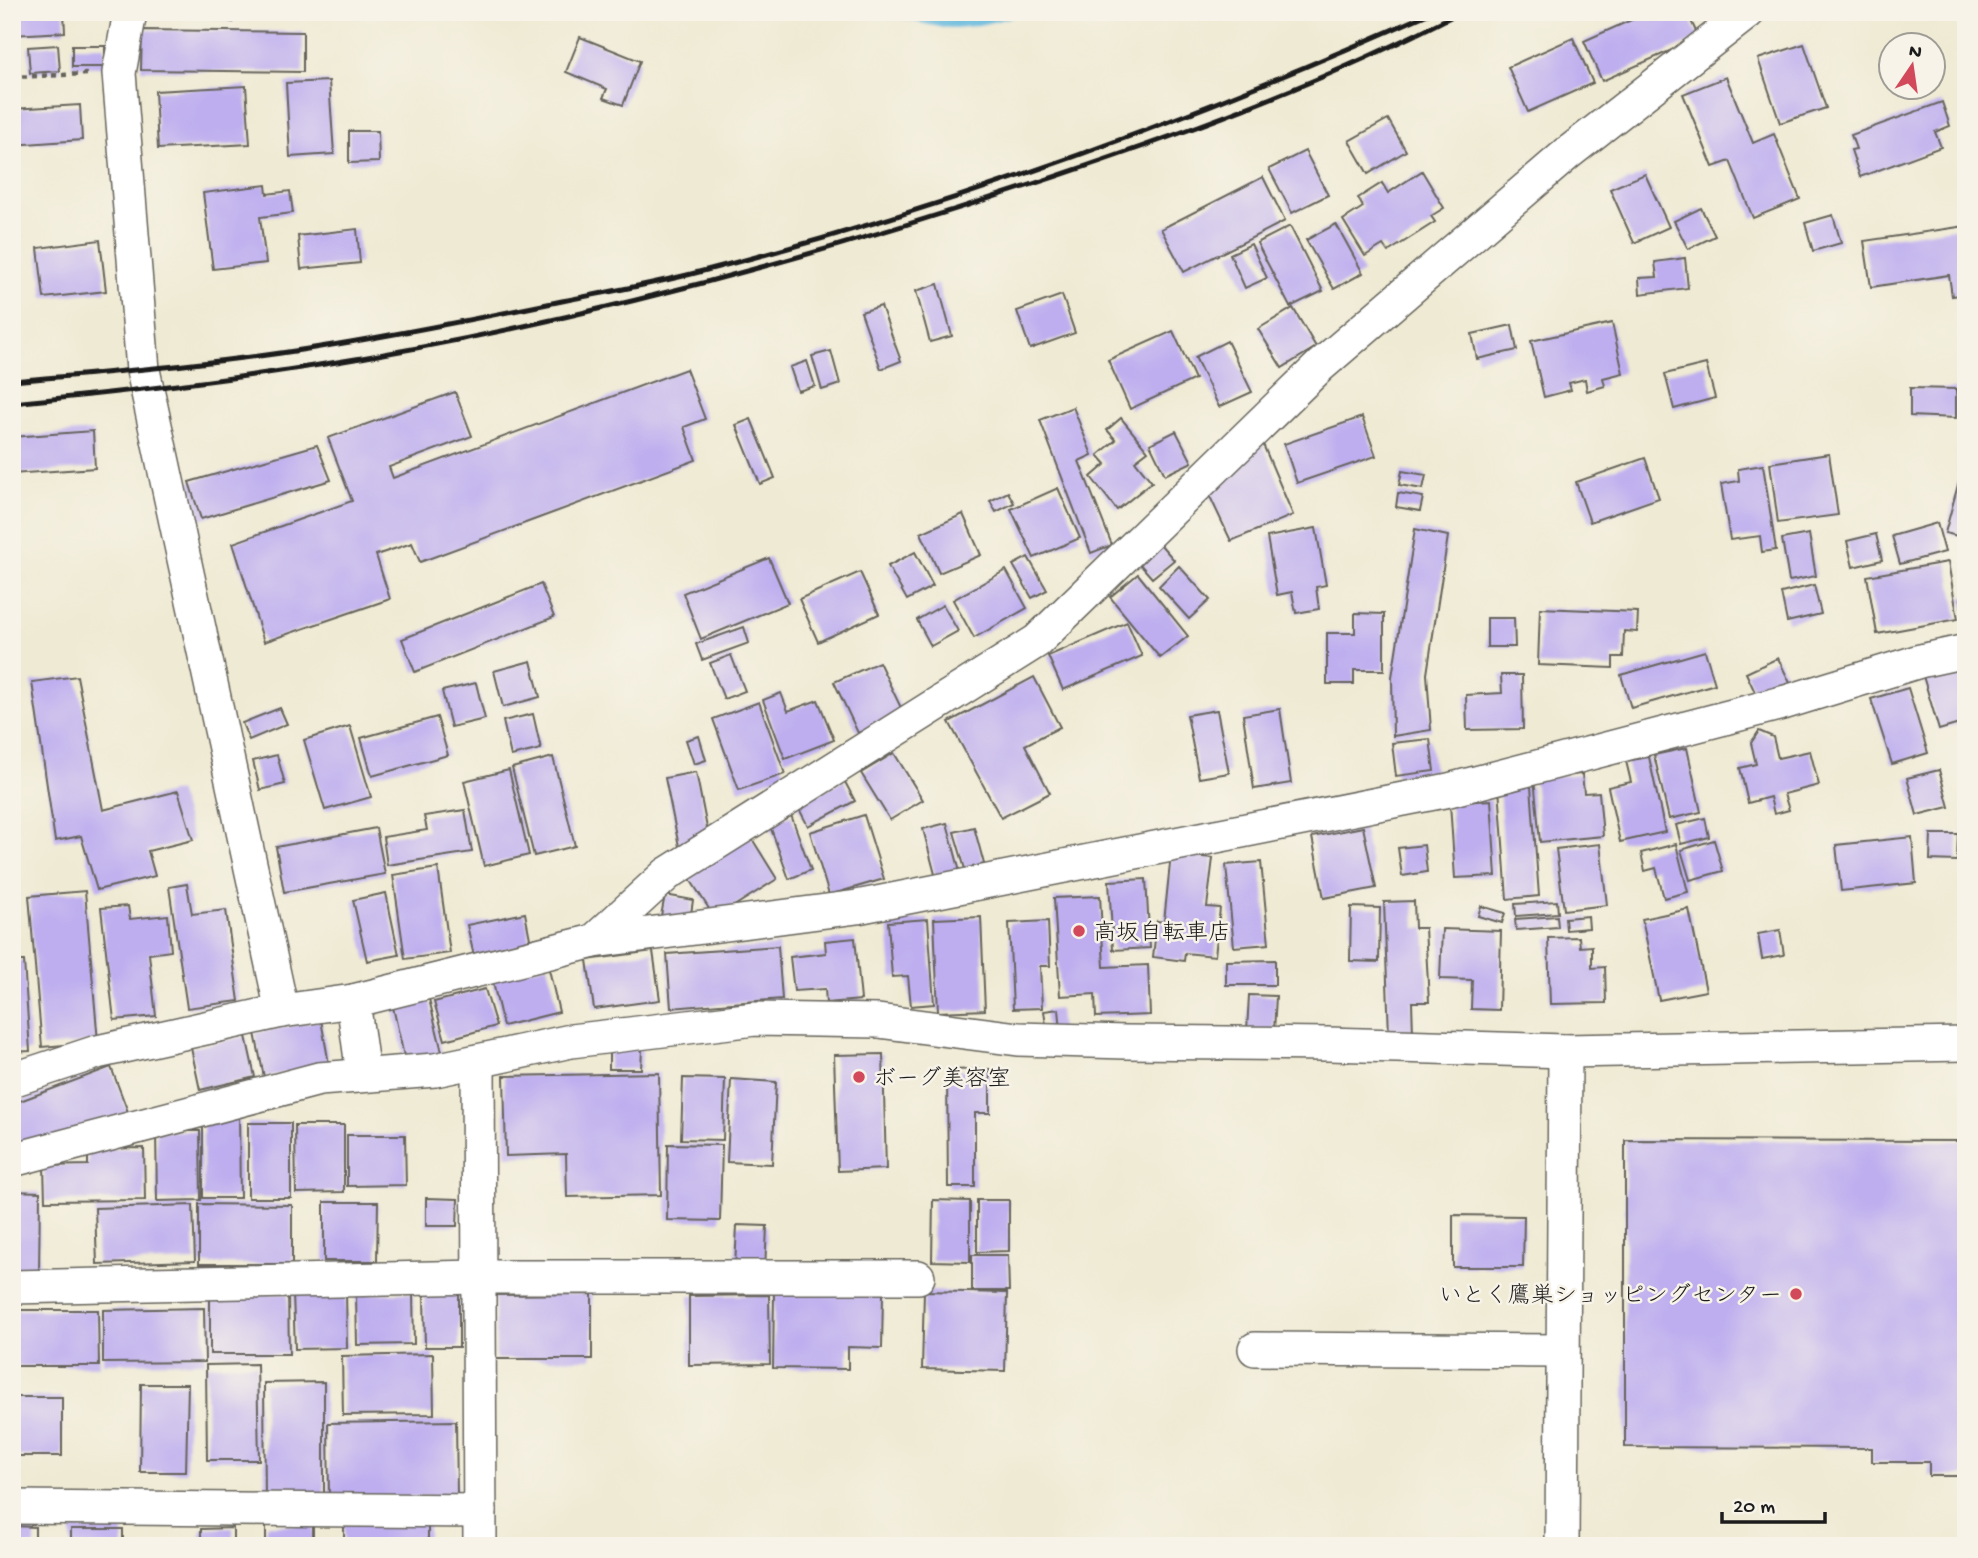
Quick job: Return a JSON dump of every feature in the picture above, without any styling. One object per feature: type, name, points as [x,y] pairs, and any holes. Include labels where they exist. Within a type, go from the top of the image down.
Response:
[{"type":"street","points":[[130,12],[119,73],[143,370],[282,1011]]},
{"type":"street","points":[[594,941],[667,874],[1037,641],[1331,357],[1567,153],[1748,12]]},
{"type":"street","points":[[12,1080],[97,1052],[282,1011],[352,1001],[594,941],[857,906],[1449,790],[1966,651]]},
{"type":"street","points":[[352,1001],[363,1074]]},
{"type":"street","points":[[12,1160],[319,1079],[435,1070],[571,1041],[755,1019],[878,1021],[1018,1039],[1565,1051],[1966,1044]]},
{"type":"street","points":[[1562,1546],[1565,1051]]},
{"type":"street","points":[[478,1061],[480,1546]]},
{"type":"street","points":[[12,1287],[480,1277],[919,1277]]},
{"type":"street","points":[[1255,1349],[1563,1351]]},
{"type":"street","points":[[12,1507],[480,1511]]},
{"type":"path","points":[[12,77],[119,73]]},
{"type":"building","points":[[12,12],[64,12],[65,32],[12,35]]},
{"type":"building","points":[[189,12],[234,12],[233,22]]},
{"type":"building","points":[[1649,12],[1687,12],[1699,38],[1602,81],[1584,41]]},
{"type":"building","points":[[142,30],[303,32],[303,72],[141,70]]},
{"type":"building","points":[[580,37],[640,61],[623,105],[603,98],[607,89],[566,72]]},
{"type":"building","points":[[1573,38],[1593,83],[1528,112],[1508,67]]},
{"type":"building","points":[[1804,44],[1826,108],[1780,123],[1758,59]]},
{"type":"building","points":[[58,45],[60,71],[30,73],[28,47]]},
{"type":"building","points":[[72,46],[105,46],[105,67],[72,67]]},
{"type":"building","points":[[1726,77],[1753,143],[1774,134],[1800,199],[1753,218],[1730,161],[1713,167],[1683,94]]},
{"type":"building","points":[[329,81],[334,154],[290,157],[286,83]]},
{"type":"building","points":[[246,86],[250,144],[158,149],[155,91]]},
{"type":"building","points":[[1942,102],[1950,126],[1935,132],[1941,147],[1860,177],[1851,150],[1856,149],[1851,135]]},
{"type":"building","points":[[80,105],[82,140],[12,145],[12,109]]},
{"type":"building","points":[[1388,119],[1406,151],[1368,174],[1349,141]]},
{"type":"building","points":[[349,131],[378,131],[379,162],[349,163]]},
{"type":"building","points":[[1305,151],[1328,195],[1292,213],[1269,169]]},
{"type":"building","points":[[1422,171],[1444,208],[1431,216],[1435,222],[1388,252],[1383,245],[1365,256],[1343,220],[1363,207],[1358,198],[1382,183],[1388,193]]},
{"type":"building","points":[[1645,174],[1669,227],[1634,243],[1610,189]]},
{"type":"building","points":[[1263,177],[1285,221],[1184,272],[1161,229]]},
{"type":"building","points":[[266,185],[267,194],[290,191],[293,213],[260,217],[266,263],[213,269],[203,193]]},
{"type":"building","points":[[1701,208],[1715,236],[1688,249],[1674,221]]},
{"type":"building","points":[[1833,215],[1841,243],[1813,251],[1805,223]]},
{"type":"building","points":[[1336,224],[1363,273],[1334,289],[1306,240]]},
{"type":"building","points":[[1290,226],[1323,291],[1290,307],[1257,243]]},
{"type":"building","points":[[1966,226],[1966,294],[1952,296],[1949,275],[1871,287],[1864,241]]},
{"type":"building","points":[[357,229],[360,263],[301,269],[298,236]]},
{"type":"building","points":[[100,240],[106,291],[44,298],[38,248]]},
{"type":"building","points":[[1251,244],[1267,278],[1245,288],[1230,254]]},
{"type":"building","points":[[1685,258],[1688,288],[1640,294],[1639,278],[1657,277],[1655,262]]},
{"type":"building","points":[[938,284],[952,336],[930,342],[916,291]]},
{"type":"building","points":[[1062,295],[1075,333],[1030,349],[1017,311]]},
{"type":"building","points":[[881,306],[901,361],[881,369],[861,312]]},
{"type":"building","points":[[1293,308],[1316,347],[1282,368],[1258,329]]},
{"type":"building","points":[[1612,323],[1623,373],[1603,378],[1605,386],[1587,391],[1585,379],[1569,383],[1571,390],[1544,397],[1531,341]]},
{"type":"building","points":[[1512,325],[1517,350],[1477,359],[1472,334]]},
{"type":"building","points":[[1173,331],[1195,379],[1130,409],[1108,360]]},
{"type":"building","points":[[1227,341],[1252,392],[1219,407],[1195,357]]},
{"type":"building","points":[[831,351],[840,384],[822,390],[812,356]]},
{"type":"building","points":[[807,361],[815,386],[798,391],[790,367]]},
{"type":"building","points":[[1706,364],[1715,398],[1674,409],[1665,374]]},
{"type":"building","points":[[686,369],[705,419],[684,427],[696,460],[420,562],[412,543],[376,555],[390,599],[264,642],[233,543],[352,501],[328,438],[455,392],[472,436],[389,467],[393,478]]},
{"type":"building","points":[[1910,388],[1956,389],[1956,418],[1910,416]]},
{"type":"building","points":[[1073,407],[1092,455],[1079,461],[1112,545],[1091,553],[1040,420]]},
{"type":"building","points":[[1362,417],[1376,456],[1297,483],[1284,444]]},
{"type":"building","points":[[1121,418],[1148,451],[1135,461],[1152,482],[1117,510],[1091,477],[1106,464],[1098,455],[1116,440],[1107,430]]},
{"type":"building","points":[[751,419],[775,478],[760,484],[736,425]]},
{"type":"building","points":[[93,431],[95,468],[12,474],[12,437]]},
{"type":"building","points":[[1176,431],[1192,462],[1165,475],[1150,444]]},
{"type":"building","points":[[1259,435],[1293,515],[1231,541],[1205,486]]},
{"type":"building","points":[[317,445],[331,480],[201,519],[189,482]]},
{"type":"building","points":[[1829,454],[1838,515],[1778,523],[1770,463]]},
{"type":"building","points":[[1645,458],[1659,498],[1590,522],[1576,482]]},
{"type":"building","points":[[1763,465],[1776,550],[1762,552],[1760,536],[1730,540],[1721,484],[1739,481],[1738,469]]},
{"type":"building","points":[[1962,470],[1966,471],[1966,538],[1945,533]]},
{"type":"building","points":[[1402,471],[1426,475],[1423,489],[1399,485]]},
{"type":"building","points":[[1058,488],[1080,538],[1034,558],[1011,509]]},
{"type":"building","points":[[1008,492],[1014,503],[996,512],[990,501]]},
{"type":"building","points":[[1398,493],[1423,497],[1420,511],[1396,507]]},
{"type":"building","points":[[963,514],[981,555],[939,573],[921,533]]},
{"type":"building","points":[[1937,523],[1945,552],[1900,564],[1892,536]]},
{"type":"building","points":[[1316,528],[1326,585],[1316,587],[1319,609],[1296,613],[1292,592],[1277,595],[1267,537]]},
{"type":"building","points":[[1415,529],[1448,536],[1427,674],[1431,730],[1393,736],[1392,677]]},
{"type":"building","points":[[1809,534],[1816,576],[1789,581],[1782,539]]},
{"type":"building","points":[[1876,534],[1882,560],[1853,567],[1847,541]]},
{"type":"building","points":[[1160,544],[1174,560],[1152,578],[1138,562]]},
{"type":"building","points":[[915,552],[933,586],[907,600],[888,566]]},
{"type":"building","points":[[1028,557],[1047,590],[1032,598],[1013,565]]},
{"type":"building","points":[[769,558],[788,603],[701,639],[683,593]]},
{"type":"building","points":[[1948,562],[1958,619],[1877,634],[1867,576]]},
{"type":"building","points":[[1179,566],[1210,600],[1189,619],[1159,586]]},
{"type":"building","points":[[1006,570],[1027,608],[974,638],[953,600]]},
{"type":"building","points":[[860,572],[879,614],[818,642],[799,599]]},
{"type":"building","points":[[1138,574],[1188,636],[1160,658],[1110,597]]},
{"type":"building","points":[[541,584],[554,617],[415,672],[402,639]]},
{"type":"building","points":[[1814,585],[1821,614],[1787,622],[1781,593]]},
{"type":"building","points":[[1966,596],[1966,613],[1965,613],[1961,598]]},
{"type":"building","points":[[943,605],[958,631],[931,646],[917,620]]},
{"type":"building","points":[[1540,608],[1638,612],[1637,632],[1624,631],[1623,657],[1613,657],[1613,668],[1538,665]]},
{"type":"building","points":[[1355,613],[1384,614],[1384,670],[1354,670],[1354,684],[1327,684],[1327,633],[1355,633]]},
{"type":"building","points":[[1487,618],[1514,618],[1515,647],[1487,647]]},
{"type":"building","points":[[1127,622],[1142,656],[1063,690],[1048,656]]},
{"type":"building","points":[[744,627],[749,643],[702,660],[696,644]]},
{"type":"building","points":[[1705,651],[1715,684],[1631,708],[1621,675]]},
{"type":"building","points":[[731,655],[745,691],[724,699],[710,663]]},
{"type":"building","points":[[1778,658],[1792,687],[1760,703],[1746,673]]},
{"type":"building","points":[[531,661],[540,697],[503,707],[494,671]]},
{"type":"building","points":[[879,662],[903,712],[858,733],[834,682]]},
{"type":"building","points":[[1966,664],[1966,722],[1939,730],[1923,676]]},
{"type":"building","points":[[1501,675],[1522,675],[1523,729],[1467,730],[1466,695],[1502,693]]},
{"type":"building","points":[[77,676],[103,810],[178,791],[193,840],[148,851],[155,876],[97,890],[81,836],[55,841],[32,682]]},
{"type":"building","points":[[1034,677],[1060,727],[1025,745],[1050,793],[1001,818],[949,722]]},
{"type":"building","points":[[476,683],[485,719],[451,727],[442,691]]},
{"type":"building","points":[[1908,688],[1928,753],[1892,764],[1871,699]]},
{"type":"building","points":[[781,693],[788,711],[818,700],[834,740],[785,759],[763,700]]},
{"type":"building","points":[[759,702],[785,774],[739,790],[713,719]]},
{"type":"building","points":[[280,708],[287,724],[249,740],[242,723]]},
{"type":"building","points":[[1280,709],[1291,783],[1254,789],[1243,715]]},
{"type":"building","points":[[1217,710],[1229,773],[1199,778],[1187,715]]},
{"type":"building","points":[[533,714],[541,749],[511,756],[503,721]]},
{"type":"building","points":[[437,717],[448,755],[372,776],[361,738]]},
{"type":"building","points":[[350,726],[371,797],[325,810],[304,740]]},
{"type":"building","points":[[1759,731],[1773,737],[1778,758],[1810,751],[1819,785],[1784,794],[1789,810],[1774,814],[1770,797],[1748,803],[1740,768],[1756,764],[1751,743]]},
{"type":"building","points":[[699,736],[706,760],[694,764],[686,740]]},
{"type":"building","points":[[1430,739],[1434,771],[1396,776],[1392,743]]},
{"type":"building","points":[[1687,748],[1701,812],[1669,819],[1654,755]]},
{"type":"building","points":[[894,753],[923,800],[890,820],[861,773]]},
{"type":"building","points":[[277,755],[285,784],[260,790],[253,761]]},
{"type":"building","points":[[553,757],[575,846],[534,856],[512,768]]},
{"type":"building","points":[[1649,757],[1665,832],[1620,842],[1608,787],[1631,782],[1626,761]]},
{"type":"building","points":[[509,770],[529,855],[484,866],[464,781]]},
{"type":"building","points":[[1939,770],[1949,807],[1917,815],[1907,778]]},
{"type":"building","points":[[696,772],[708,833],[694,836],[697,854],[681,856],[665,778]]},
{"type":"building","points":[[1582,774],[1584,793],[1599,792],[1603,836],[1540,842],[1534,778]]},
{"type":"building","points":[[844,780],[855,801],[808,826],[797,805]]},
{"type":"building","points":[[1531,786],[1539,896],[1507,899],[1499,788]]},
{"type":"building","points":[[1491,800],[1496,876],[1455,878],[1450,803]]},
{"type":"building","points":[[465,810],[472,852],[387,865],[383,837],[427,830],[424,816]]},
{"type":"building","points":[[791,815],[811,870],[789,879],[769,823]]},
{"type":"building","points":[[864,815],[884,879],[829,895],[810,832]]},
{"type":"building","points":[[1705,818],[1709,837],[1681,844],[1676,825]]},
{"type":"building","points":[[947,823],[960,872],[936,878],[923,829]]},
{"type":"building","points":[[974,827],[984,864],[965,869],[954,832]]},
{"type":"building","points":[[1363,827],[1376,888],[1324,898],[1312,837]]},
{"type":"building","points":[[376,828],[385,874],[284,892],[276,847]]},
{"type":"building","points":[[749,834],[777,879],[715,918],[686,873]]},
{"type":"building","points":[[1931,834],[1958,834],[1957,861],[1930,860]]},
{"type":"building","points":[[1912,837],[1916,883],[1841,891],[1836,845]]},
{"type":"building","points":[[1714,840],[1723,871],[1690,880],[1681,850]]},
{"type":"building","points":[[1600,844],[1607,905],[1564,910],[1556,849]]},
{"type":"building","points":[[1676,844],[1688,892],[1664,898],[1656,868],[1645,871],[1641,853]]},
{"type":"building","points":[[1424,845],[1427,872],[1402,876],[1398,848]]},
{"type":"building","points":[[1171,854],[1213,858],[1207,907],[1220,908],[1215,956],[1185,953],[1184,961],[1153,957],[1157,921],[1164,922]]},
{"type":"building","points":[[1261,862],[1269,944],[1234,947],[1226,865]]},
{"type":"building","points":[[438,868],[450,953],[405,959],[393,875]]},
{"type":"building","points":[[1146,879],[1150,948],[1113,950],[1109,881]]},
{"type":"building","points":[[187,884],[192,914],[226,910],[239,1001],[187,1008],[169,887]]},
{"type":"building","points":[[85,891],[98,1042],[42,1047],[29,896]]},
{"type":"building","points":[[386,893],[399,955],[367,961],[353,900]]},
{"type":"building","points":[[665,895],[693,900],[690,921],[661,916]]},
{"type":"building","name":"高坂自転車店","points":[[1100,896],[1104,967],[1148,965],[1150,1015],[1096,1017],[1095,994],[1060,996],[1054,898]]},
{"type":"building","points":[[1414,901],[1415,928],[1425,928],[1429,1002],[1412,1002],[1413,1034],[1389,1035],[1384,902]]},
{"type":"building","points":[[1557,901],[1558,913],[1516,916],[1515,904]]},
{"type":"building","points":[[128,906],[130,919],[168,915],[171,951],[149,954],[156,1016],[114,1020],[101,908]]},
{"type":"building","points":[[1481,906],[1505,913],[1502,923],[1478,916]]},
{"type":"building","points":[[1351,907],[1380,908],[1379,962],[1350,961]]},
{"type":"building","points":[[1689,909],[1706,991],[1659,1000],[1642,919]]},
{"type":"building","points":[[525,913],[531,944],[474,956],[467,925]]},
{"type":"building","points":[[1557,916],[1558,927],[1516,930],[1515,919]]},
{"type":"building","points":[[1588,916],[1589,928],[1566,930],[1565,918]]},
{"type":"building","points":[[981,917],[985,1010],[938,1012],[934,919]]},
{"type":"building","points":[[928,919],[934,1004],[911,1006],[908,976],[892,977],[888,922]]},
{"type":"building","points":[[1048,921],[1050,966],[1040,966],[1042,1008],[1013,1009],[1009,923]]},
{"type":"building","points":[[1442,929],[1501,931],[1499,1010],[1471,1009],[1472,980],[1440,979]]},
{"type":"building","points":[[1780,930],[1784,955],[1762,959],[1758,934]]},
{"type":"building","points":[[1579,937],[1580,947],[1592,946],[1592,968],[1605,967],[1606,1003],[1550,1004],[1548,938]]},
{"type":"building","points":[[855,938],[861,1000],[826,1003],[825,989],[794,991],[790,957],[826,953],[825,941]]},
{"type":"building","points":[[778,946],[782,999],[671,1008],[667,954]]},
{"type":"building","points":[[653,951],[660,1000],[594,1009],[587,960]]},
{"type":"building","points":[[1275,960],[1275,985],[1226,985],[1226,961]]},
{"type":"building","points":[[12,961],[24,961],[30,1051],[12,1052]]},
{"type":"building","points":[[548,965],[559,1012],[503,1026],[492,978]]},
{"type":"building","points":[[485,989],[496,1026],[445,1040],[434,1002]]},
{"type":"building","points":[[1249,995],[1276,996],[1274,1032],[1247,1031]]},
{"type":"building","points":[[429,999],[443,1056],[406,1065],[393,1007]]},
{"type":"building","points":[[1059,1009],[1061,1031],[1047,1033],[1044,1011]]},
{"type":"building","points":[[321,1020],[329,1064],[264,1077],[255,1033]]},
{"type":"building","points":[[246,1036],[255,1077],[200,1090],[191,1048]]},
{"type":"building","points":[[609,1049],[642,1049],[641,1069],[609,1069]]},
{"type":"building","points":[[883,1054],[886,1169],[838,1171],[834,1055]]},
{"type":"building","points":[[111,1067],[128,1112],[12,1154],[12,1104]]},
{"type":"building","points":[[990,1069],[990,1113],[975,1113],[975,1187],[948,1187],[947,1070]]},
{"type":"building","points":[[659,1073],[661,1195],[567,1197],[566,1154],[506,1156],[504,1076]]},
{"type":"building","points":[[683,1078],[725,1079],[723,1140],[681,1139]]},
{"type":"building","points":[[731,1079],[776,1082],[772,1164],[727,1162]]},
{"type":"building","points":[[203,1113],[239,1114],[240,1198],[203,1198]]},
{"type":"building","points":[[248,1123],[291,1123],[291,1198],[248,1198]]},
{"type":"building","points":[[295,1125],[344,1125],[344,1192],[296,1193]]},
{"type":"building","points":[[156,1131],[200,1131],[201,1200],[157,1201]]},
{"type":"building","points":[[347,1135],[405,1135],[406,1185],[347,1186]]},
{"type":"building","name":"いとく鷹巣ショッピングセンター","points":[[1625,1140],[1966,1141],[1966,1476],[1929,1476],[1929,1462],[1872,1462],[1872,1448],[1625,1447]]},
{"type":"building","points":[[668,1144],[722,1145],[720,1221],[667,1220]]},
{"type":"building","points":[[144,1148],[145,1200],[45,1201],[44,1166],[88,1165],[88,1149]]},
{"type":"building","points":[[12,1191],[40,1192],[39,1274],[12,1273]]},
{"type":"building","points":[[426,1198],[458,1199],[457,1226],[426,1226]]},
{"type":"building","points":[[933,1200],[970,1201],[970,1262],[932,1261]]},
{"type":"building","points":[[977,1200],[1009,1200],[1009,1251],[977,1252]]},
{"type":"building","points":[[324,1202],[378,1202],[377,1261],[324,1261]]},
{"type":"building","points":[[199,1204],[292,1205],[292,1264],[199,1264]]},
{"type":"building","points":[[193,1205],[195,1261],[97,1264],[95,1208]]},
{"type":"building","points":[[1453,1215],[1524,1216],[1523,1267],[1453,1267]]},
{"type":"building","points":[[737,1225],[767,1226],[765,1270],[735,1269]]},
{"type":"building","points":[[972,1255],[1008,1255],[1009,1291],[972,1291]]},
{"type":"building","points":[[346,1291],[347,1348],[295,1349],[293,1293]]},
{"type":"building","points":[[924,1291],[1007,1293],[1005,1371],[922,1369]]},
{"type":"building","points":[[774,1292],[883,1294],[882,1348],[848,1347],[848,1369],[773,1368]]},
{"type":"building","points":[[413,1293],[414,1344],[357,1345],[356,1294]]},
{"type":"building","points":[[210,1294],[288,1294],[289,1354],[210,1354]]},
{"type":"building","points":[[424,1294],[459,1294],[459,1347],[425,1347]]},
{"type":"building","points":[[592,1294],[592,1359],[496,1359],[495,1295]]},
{"type":"building","points":[[769,1295],[770,1364],[689,1365],[689,1296]]},
{"type":"building","points":[[204,1308],[205,1362],[103,1363],[103,1310]]},
{"type":"building","points":[[12,1310],[98,1310],[99,1366],[12,1366]]},
{"type":"building","points":[[433,1354],[434,1414],[343,1415],[342,1356]]},
{"type":"building","points":[[257,1364],[259,1460],[207,1460],[206,1365]]},
{"type":"building","points":[[324,1382],[324,1500],[265,1499],[264,1383]]},
{"type":"building","points":[[141,1384],[188,1384],[186,1472],[140,1472]]},
{"type":"building","points":[[12,1397],[62,1397],[62,1456],[12,1456]]},
{"type":"building","points":[[456,1421],[457,1496],[329,1498],[328,1423]]},
{"type":"building","points":[[344,1522],[428,1522],[428,1543],[444,1543],[444,1546],[344,1546]]},
{"type":"building","points":[[266,1525],[313,1525],[313,1546],[266,1546]]},
{"type":"building","points":[[12,1526],[35,1527],[35,1546],[12,1546]]},
{"type":"building","points":[[233,1528],[233,1546],[201,1546],[201,1529]]},
{"type":"building","points":[[71,1529],[123,1529],[123,1546],[71,1546]]},
{"type":"waterway","points":[[897,12],[930,21],[955,23],[1012,12]]},
{"type":"railway","points":[[12,381],[201,363],[314,348],[469,320],[699,272],[887,219],[1071,158],[1253,88],[1432,12]]},
{"type":"railway","points":[[12,403],[238,377],[404,351],[583,313],[761,267],[937,215],[1191,129],[1354,63],[1460,12]]},
{"type":"place","name":"高坂自転車店","points":[[1079,931]]},
{"type":"place","name":"ボーグ美容室","points":[[859,1077]]},
{"type":"place","name":"いとく鷹巣ショッピングセンター","points":[[1796,1294]]}]
